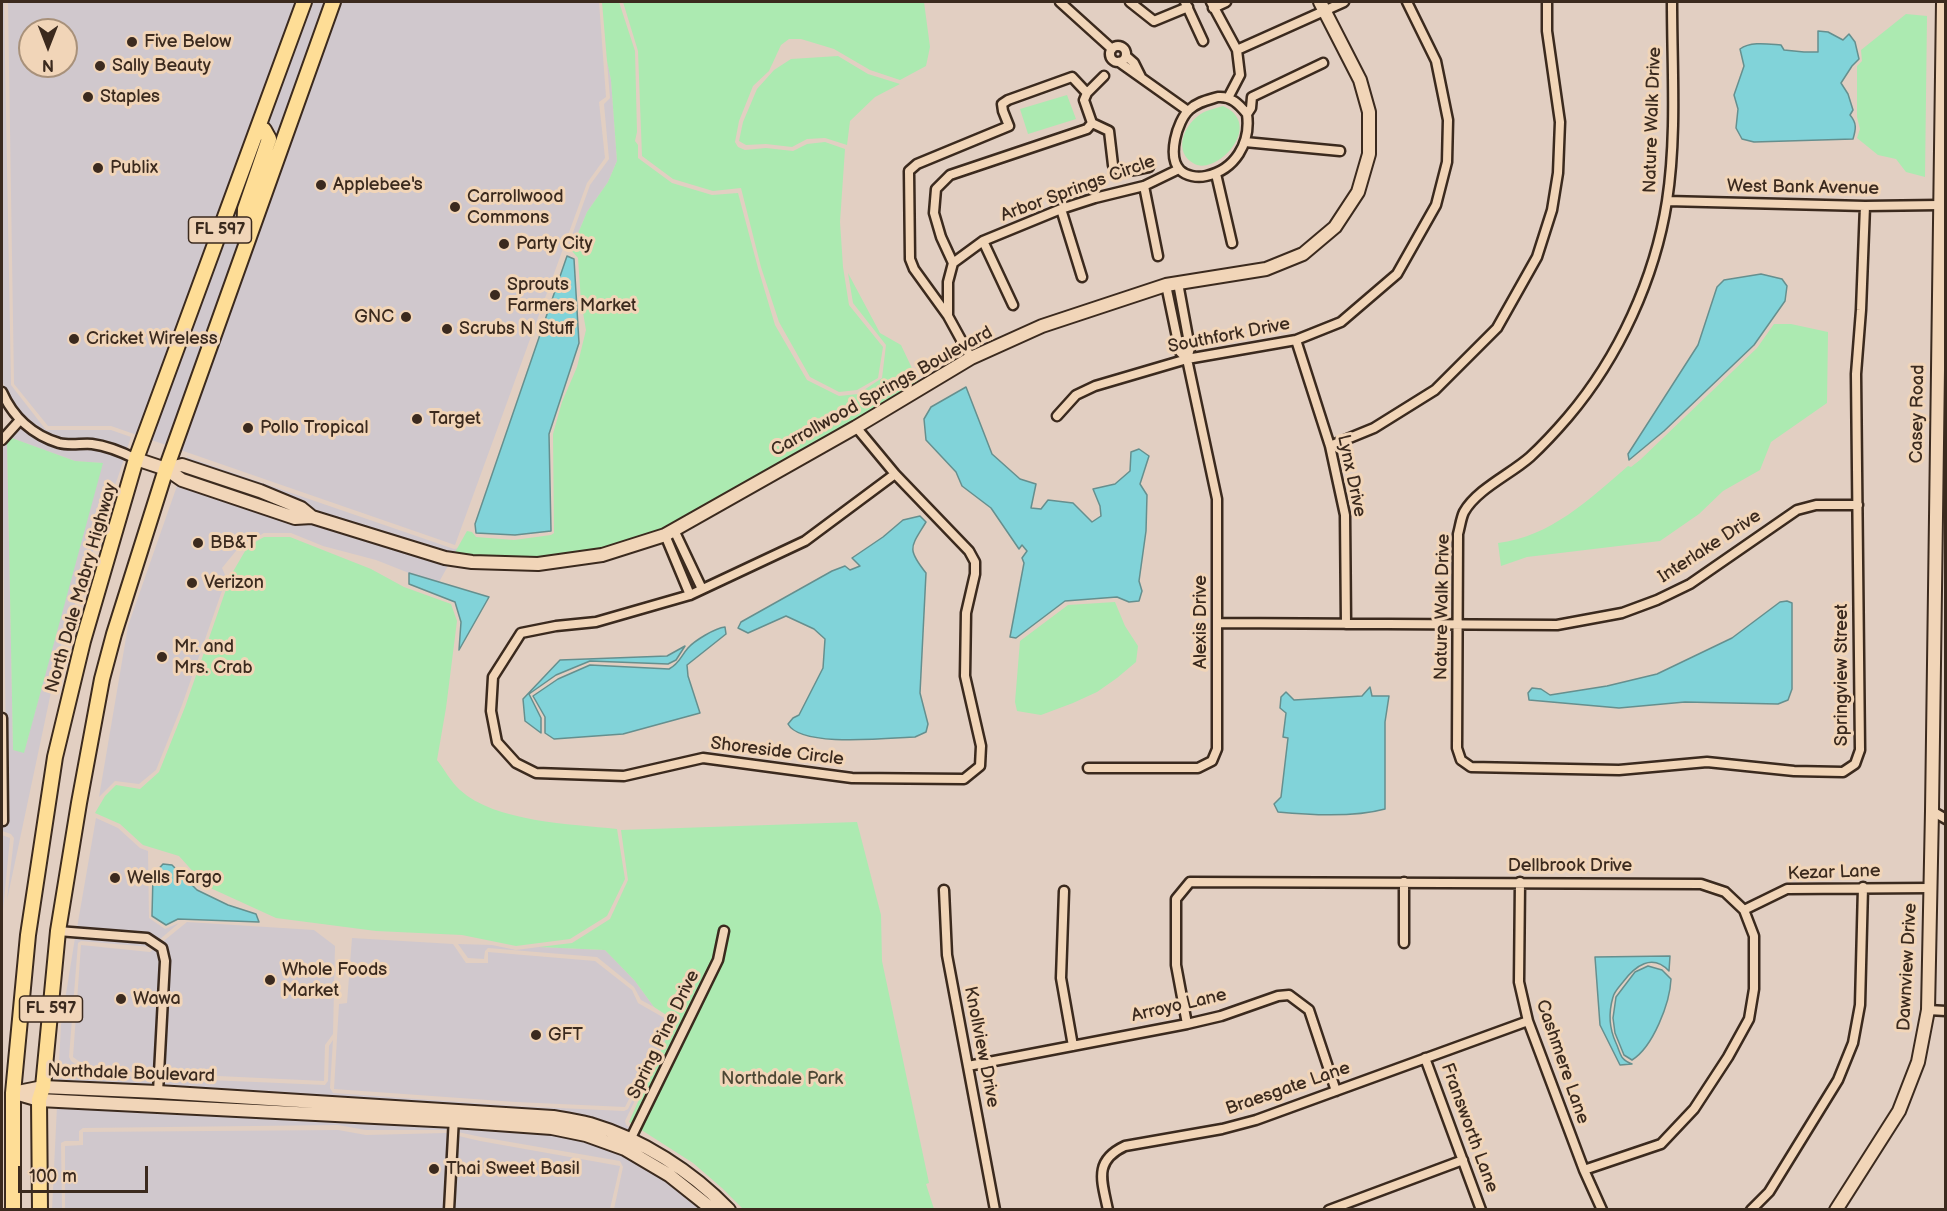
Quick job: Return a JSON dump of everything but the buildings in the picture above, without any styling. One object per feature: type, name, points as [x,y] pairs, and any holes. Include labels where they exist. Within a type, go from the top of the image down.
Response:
[{"type":"main road","name":"North Dale Mabry Highway","points":[[13,1209],[7,1092],[55,757],[83,641],[136,459],[304,2]]},
{"type":"main road","name":"FL 597","points":[[40,1209],[41,1094],[58,931],[102,679],[166,469],[333,2]]},
{"type":"main road","points":[[244,252],[245,209],[269,139],[264,130],[258,128]]},
{"type":"street","points":[[1060,2],[1112,49]]},
{"type":"street","points":[[1130,2],[1154,21],[1186,4],[1203,41]]},
{"type":"street","points":[[1226,2],[1212,5],[1237,50],[1240,75],[1228,98]]},
{"type":"street","points":[[1237,50],[1321,5],[1344,2]]},
{"type":"street","name":"Southfork Drive","points":[[1057,416],[1076,395],[1095,386],[1187,359],[1296,340],[1341,322],[1397,274],[1436,205],[1447,162],[1448,120],[1436,62],[1407,2]]},
{"type":"street","points":[[1330,446],[1374,428],[1435,390],[1497,328],[1537,257],[1552,210],[1558,173],[1560,122],[1547,31],[1547,2]]},
{"type":"street","name":"Nature Walk Drive","points":[[1457,708],[1458,534],[1464,513],[1475,498],[1530,457],[1568,416],[1605,365],[1638,300],[1654,258],[1667,201],[1672,145],[1672,2]]},
{"type":"street","name":"Casey Road","points":[[1932,811],[1943,2]]},
{"type":"street","name":"Carrollwood Springs Boulevard","points":[[136,459],[166,469],[183,465],[302,508],[312,517],[445,558],[472,562],[538,564],[603,555],[669,532],[856,427],[971,358],[1042,326],[1172,284],[1266,269],[1303,254],[1335,227],[1358,192],[1369,154],[1369,112],[1360,80],[1321,5]]},
{"type":"street","points":[[1143,80],[1122,47],[1116,46],[1112,49],[1110,57],[1114,61],[1119,62],[1143,80],[1188,111]]},
{"type":"street","points":[[1119,62],[1126,56]]},
{"type":"street","points":[[1247,114],[1228,98],[1218,97],[1202,101],[1188,111],[1175,138],[1174,156],[1179,169],[1199,178],[1216,174],[1228,167],[1245,142],[1247,114],[1251,108],[1252,97],[1323,63]]},
{"type":"street","points":[[1089,126],[1084,100],[1087,93],[1104,76]]},
{"type":"street","points":[[971,358],[949,317],[914,269],[910,259],[909,171],[917,164],[1009,126],[1002,105],[1008,100],[1072,77],[1087,93]]},
{"type":"street","points":[[949,317],[948,282],[953,263],[941,237],[934,213],[936,189],[950,175],[1089,126],[1109,131],[1113,165],[1116,170],[1121,172],[1149,167]]},
{"type":"street","points":[[1245,142],[1340,151]]},
{"type":"street","name":"Arbor Springs Circle","points":[[953,263],[983,241],[1061,209],[1144,186],[1179,169]]},
{"type":"street","points":[[1216,174],[1232,243]]},
{"type":"street","points":[[1144,186],[1158,256]]},
{"type":"street","name":"West Bank Avenue","points":[[1667,201],[1865,206],[1939,205]]},
{"type":"street","name":"Springview Street","points":[[1457,708],[1457,748],[1461,760],[1471,767],[1619,770],[1707,762],[1794,771],[1843,772],[1855,764],[1860,750],[1856,374],[1865,206]]},
{"type":"street","points":[[1061,209],[1082,277]]},
{"type":"street","points":[[983,241],[1012,305]]},
{"type":"street","name":"Alexis Drive","points":[[1088,768],[1198,768],[1212,761],[1217,749],[1217,499],[1187,359],[1180,352],[1172,284]]},
{"type":"street","name":"Lynx Drive","points":[[1296,340],[1330,446],[1346,515],[1346,624]]},
{"type":"street","points":[[2,392],[8,407],[39,435],[61,444],[116,449],[136,459]]},
{"type":"street","points":[[2,440],[20,420]]},
{"type":"street","name":"Shoreside Circle","points":[[856,427],[895,474],[969,551],[975,562],[975,574],[966,614],[965,676],[981,746],[980,766],[964,779],[852,778],[703,758],[624,776],[536,773],[516,763],[497,742],[491,711],[493,677],[521,633],[556,626],[596,622],[690,595],[805,541],[895,474]]},
{"type":"street","name":"Interlake Drive","points":[[1218,623],[1557,625],[1622,613],[1657,600],[1690,584],[1797,510],[1816,505],[1858,505]]},
{"type":"street","points":[[669,532],[702,589]]},
{"type":"street","points":[[669,532],[690,595]]},
{"type":"street","points":[[2,718],[3,820]]},
{"type":"street","points":[[1932,811],[1946,819]]},
{"type":"street","name":"Dawnview Drive","points":[[1836,1209],[1899,1111],[1918,1062],[1928,1010],[1932,811]]},
{"type":"street","name":"Dellbrook Drive","points":[[1187,1024],[1176,965],[1176,899],[1190,882],[1701,884],[1725,892],[1744,910]]},
{"type":"street","points":[[1404,882],[1404,942]]},
{"type":"street","name":"Cashmere Lane","points":[[1520,882],[1519,981],[1528,1021],[1584,1170],[1602,1209]]},
{"type":"street","points":[[1751,1209],[1769,1192],[1838,1080],[1852,1043],[1860,1005],[1863,887]]},
{"type":"street","name":"Kezar Lane","points":[[1744,910],[1787,889],[1931,888]]},
{"type":"street","name":"Knollview Drive","points":[[944,890],[946,955],[995,1209]]},
{"type":"street","points":[[1064,891],[1061,978],[1073,1046]]},
{"type":"street","points":[[1584,1170],[1661,1144],[1694,1109],[1728,1057],[1749,1019],[1754,989],[1754,936],[1744,910]]},
{"type":"street","points":[[58,931],[147,938],[162,948],[165,961],[158,1092],[140,1098],[97,1104]]},
{"type":"street","name":"Spring Pine Drive","points":[[628,1144],[718,960],[724,931]]},
{"type":"street","name":"Arroyo Lane","points":[[968,1066],[1187,1024],[1221,1016],[1278,996],[1289,995],[1309,1010],[1336,1091]]},
{"type":"street","points":[[1928,1010],[1946,1011]]},
{"type":"street","name":"Braesgate Lane","points":[[1108,1209],[1101,1174],[1104,1162],[1112,1152],[1125,1146],[1222,1129],[1256,1120],[1528,1021]]},
{"type":"street","name":"Fransworth Lane","points":[[1425,1058],[1481,1209]]},
{"type":"street","name":"Northdale Boulevard","points":[[7,1092],[41,1094],[158,1092],[312,1101],[552,1128],[628,1144],[675,1165],[729,1209]]},
{"type":"street","name":"Northdale Boulevard","points":[[41,1094],[97,1104],[311,1114],[454,1116]]},
{"type":"street","points":[[157,1107],[160,1103],[167,1101],[229,1096]]},
{"type":"street","points":[[311,1114],[312,1101]]},
{"type":"street","points":[[449,1209],[454,1116]]},
{"type":"street","name":"Northdale Boulevard","points":[[628,1144],[713,1209]]},
{"type":"street","points":[[1329,1209],[1463,1160]]},
{"type":"shaded area","points":[[2,2],[4,2],[11,385],[46,430],[111,430],[131,437],[127,449],[117,444],[93,439],[62,439],[41,430],[12,404],[2,381]]},
{"type":"shaded area","points":[[8,2],[599,2],[606,97],[599,102],[605,158],[587,183],[455,545],[111,426],[48,426],[14,384]]},
{"type":"shaded area","points":[[607,61],[611,80],[617,161],[608,182],[587,212],[570,252],[566,252],[590,185],[609,159],[604,104],[610,98]]},
{"type":"shaded area","points":[[20,426],[37,439],[60,449],[91,449],[115,454],[124,459],[61,645],[7,900],[14,838],[11,834],[2,831],[2,826],[7,825],[2,450],[7,440],[13,750],[24,752],[102,463],[75,461],[9,437]]},
{"type":"shaded area","points":[[187,457],[454,549],[458,548],[454,554],[445,553],[313,512],[301,501],[186,461]]},
{"type":"shaded area","points":[[178,483],[449,564],[439,582],[376,560],[323,546],[291,533],[264,533],[240,546],[222,568],[226,577],[223,588],[182,705],[156,770],[139,784],[115,781],[99,797],[128,626]]},
{"type":"shaded area","points":[[96,818],[118,828],[140,848],[148,851],[149,918],[165,929],[179,923],[159,940],[147,933],[77,928]]},
{"type":"shaded area","points":[[2,835],[10,838],[2,921]]},
{"type":"shaded area","points":[[187,922],[314,930],[335,946],[333,1034],[325,1045],[324,1081],[91,1070],[73,1057],[81,945],[150,952]]},
{"type":"shaded area","points":[[75,938],[146,943],[151,947],[81,941],[78,943],[69,1057],[71,1061],[90,1074],[154,1078],[154,1086],[58,1082],[61,1025]]},
{"type":"shaded area","points":[[352,938],[453,944],[466,963],[488,963],[488,952],[595,961],[632,990],[638,1003],[666,1019],[660,1033],[667,1036],[644,1084],[637,1083],[625,1107],[334,1089],[339,1004],[347,1003]]},
{"type":"shaded area","points":[[458,944],[492,945],[516,950],[539,947],[605,950],[635,981],[654,1007],[641,1000],[634,987],[597,957],[488,948],[484,959],[468,958]]},
{"type":"shaded area","points":[[333,1040],[330,1088],[333,1093],[624,1111],[628,1109],[639,1087],[641,1088],[625,1121],[626,1125],[632,1129],[629,1134],[553,1112],[163,1087],[163,1078],[325,1085],[328,1081],[329,1046]]},
{"type":"shaded area","points":[[57,1106],[156,1112],[158,1114],[159,1112],[449,1126],[449,1130],[366,1130],[338,1125],[83,1128],[79,1131],[79,1141],[61,1143],[62,1209],[52,1210]]},
{"type":"shaded area","points":[[458,1127],[551,1133],[585,1140],[623,1154],[666,1179],[706,1209],[614,1209],[623,1167],[620,1161],[481,1137],[458,1132]]},
{"type":"shaded area","points":[[338,1130],[366,1135],[446,1133],[620,1166],[610,1209],[65,1210],[65,1146],[83,1145],[83,1132]]},
{"type":"green space","points":[[602,2],[619,2],[635,51],[637,132],[635,141],[638,145],[638,158],[672,183],[712,195],[738,193],[775,325],[807,380],[839,396],[858,394],[882,378],[886,345],[853,303],[848,273],[880,333],[901,345],[919,383],[663,530],[602,550],[537,559],[454,554],[467,531],[472,532],[476,537],[514,540],[554,533],[553,434],[562,402],[577,367],[586,330],[578,258],[571,250],[587,212],[608,182],[617,161]]},
{"type":"green space","points":[[623,2],[924,2],[930,47],[926,66],[900,80],[870,70],[834,49],[801,39],[789,39],[781,45],[769,71],[753,86],[739,121],[735,142],[738,147],[745,150],[766,148],[793,151],[807,144],[825,142],[845,149],[840,222],[843,267],[849,305],[883,347],[878,378],[857,390],[839,392],[810,377],[779,322],[761,267],[741,188],[713,191],[673,179],[642,156],[638,51]]},
{"type":"green space","points":[[1906,14],[1927,16],[1925,177],[1906,172],[1896,159],[1878,155],[1857,138],[1860,129],[1857,117],[1857,66],[1862,61],[1861,50]]},
{"type":"green space","points":[[838,56],[868,74],[900,84],[875,97],[850,121],[847,145],[825,138],[807,139],[792,147],[766,144],[746,145],[739,141],[743,122],[757,89],[774,70],[791,59]]},
{"type":"green space","points":[[1067,95],[1076,119],[1028,134],[1020,109]]},
{"type":"green space","points":[[1223,106],[1235,115],[1240,125],[1238,136],[1223,157],[1213,163],[1202,166],[1193,163],[1187,158],[1182,146],[1188,126],[1201,114]]},
{"type":"green space","points":[[1774,324],[1791,324],[1828,332],[1827,403],[1771,442],[1760,470],[1723,491],[1699,514],[1660,541],[1527,557],[1501,566],[1498,543],[1535,533],[1552,525],[1584,503],[1628,466],[1631,467],[1640,460],[1757,348]]},
{"type":"green space","points":[[9,437],[75,461],[103,463],[24,753],[13,750],[7,440]]},
{"type":"green space","points":[[264,537],[290,537],[371,569],[404,587],[451,604],[457,621],[437,760],[460,790],[475,801],[493,809],[534,820],[617,829],[625,879],[607,916],[570,939],[516,946],[462,935],[376,931],[276,918],[206,886],[179,856],[143,845],[120,824],[95,813],[105,796],[116,785],[140,789],[159,772],[185,707],[231,575],[248,546]]},
{"type":"green space","points":[[1115,602],[1125,626],[1138,646],[1136,662],[1097,692],[1073,703],[1041,715],[1017,711],[1015,702],[1020,641],[1068,605]]},
{"type":"green space","name":"Northdale Park","points":[[857,822],[881,915],[882,961],[929,1183],[926,1184],[934,1209],[743,1209],[693,1163],[629,1122],[670,1030],[667,1026],[668,1016],[654,1007],[635,981],[605,950],[539,947],[572,943],[610,919],[628,880],[621,830]]},
{"type":"water","points":[[1818,31],[1828,32],[1843,40],[1849,34],[1855,42],[1859,59],[1841,83],[1848,94],[1853,110],[1850,115],[1855,126],[1853,139],[1754,142],[1742,139],[1736,128],[1738,109],[1734,95],[1744,66],[1740,49],[1754,44],[1765,44],[1781,45],[1784,50],[1818,52]]},
{"type":"water","points":[[567,256],[574,259],[579,343],[549,434],[551,531],[515,535],[476,533],[475,524]]},
{"type":"water","points":[[1761,274],[1782,279],[1787,286],[1785,301],[1754,345],[1664,431],[1629,460],[1628,454],[1698,345],[1717,287],[1724,280]]},
{"type":"water","points":[[966,387],[992,454],[1020,479],[1036,484],[1031,508],[1041,509],[1048,500],[1073,503],[1092,522],[1101,516],[1100,506],[1093,489],[1115,484],[1130,471],[1131,452],[1139,449],[1149,456],[1140,484],[1147,495],[1146,531],[1139,581],[1142,591],[1139,601],[1129,602],[1117,597],[1065,601],[1016,638],[1010,637],[1024,563],[1022,558],[1027,551],[1022,545],[1019,549],[991,508],[962,486],[956,472],[926,440],[924,419],[931,407]]},
{"type":"water","points":[[920,516],[926,522],[914,543],[913,552],[926,573],[920,693],[928,724],[926,732],[915,737],[847,740],[810,736],[796,731],[788,724],[799,715],[823,668],[825,639],[814,629],[786,616],[748,633],[738,628],[741,622],[832,571],[845,566],[850,570],[860,566],[852,558],[903,520]]},
{"type":"water","points":[[409,573],[489,597],[459,650],[461,622],[455,602],[409,584]]},
{"type":"water","points":[[1780,602],[1792,603],[1792,689],[1788,700],[1778,704],[1685,702],[1619,708],[1529,700],[1528,693],[1532,688],[1541,689],[1550,695],[1607,686],[1657,674],[1732,638]]},
{"type":"water","points":[[725,627],[726,634],[687,665],[688,676],[700,713],[623,734],[554,739],[545,733],[545,717],[533,696],[558,679],[590,665],[669,669],[695,642],[710,632]]},
{"type":"water","points":[[685,646],[676,660],[668,664],[590,661],[556,675],[529,694],[541,718],[541,733],[525,721],[523,699],[560,660],[667,656]]},
{"type":"water","points":[[1370,687],[1372,696],[1389,696],[1385,722],[1385,809],[1347,814],[1278,812],[1274,804],[1281,797],[1288,738],[1283,737],[1286,713],[1280,708],[1281,697],[1286,692],[1294,700],[1362,696]]},
{"type":"water","points":[[163,864],[172,865],[197,890],[228,905],[256,914],[259,922],[178,919],[166,925],[152,916],[153,875]]},
{"type":"water","points":[[1670,956],[1669,971],[1656,963],[1644,964],[1628,976],[1614,995],[1610,1015],[1612,1032],[1621,1056],[1632,1064],[1620,1065],[1600,1025],[1595,957]]},
{"type":"water","points":[[1648,966],[1662,970],[1671,979],[1670,989],[1659,1024],[1647,1045],[1632,1060],[1624,1055],[1615,1033],[1613,1018],[1616,997],[1635,972]]},
{"type":"place","name":"Five Below","points":[[132,42]]},
{"type":"place","name":"Sally Beauty","points":[[100,66]]},
{"type":"place","name":"Staples","points":[[88,97]]},
{"type":"place","name":"Publix","points":[[98,168]]},
{"type":"place","name":"Applebee's","points":[[321,185]]},
{"type":"place","name":"Carrollwood Commons","points":[[455,207]]},
{"type":"place","name":"Party City","points":[[504,244]]},
{"type":"place","name":"Sprouts Farmers Market","points":[[495,295]]},
{"type":"place","name":"GNC","points":[[406,317]]},
{"type":"place","name":"Scrubs N Stuff","points":[[447,329]]},
{"type":"place","name":"Cricket Wireless","points":[[74,339]]},
{"type":"place","name":"Target","points":[[417,419]]},
{"type":"place","name":"Pollo Tropical","points":[[248,428]]},
{"type":"place","name":"BB&T","points":[[198,543]]},
{"type":"place","name":"Verizon","points":[[192,583]]},
{"type":"place","name":"Mr. and Mrs. Crab","points":[[162,657]]},
{"type":"place","name":"Wells Fargo","points":[[115,878]]},
{"type":"place","name":"Whole Foods Market","points":[[270,980]]},
{"type":"place","name":"Wawa","points":[[121,999]]},
{"type":"place","name":"GFT","points":[[536,1035]]},
{"type":"place","name":"Thai Sweet Basil","points":[[434,1169]]}]
